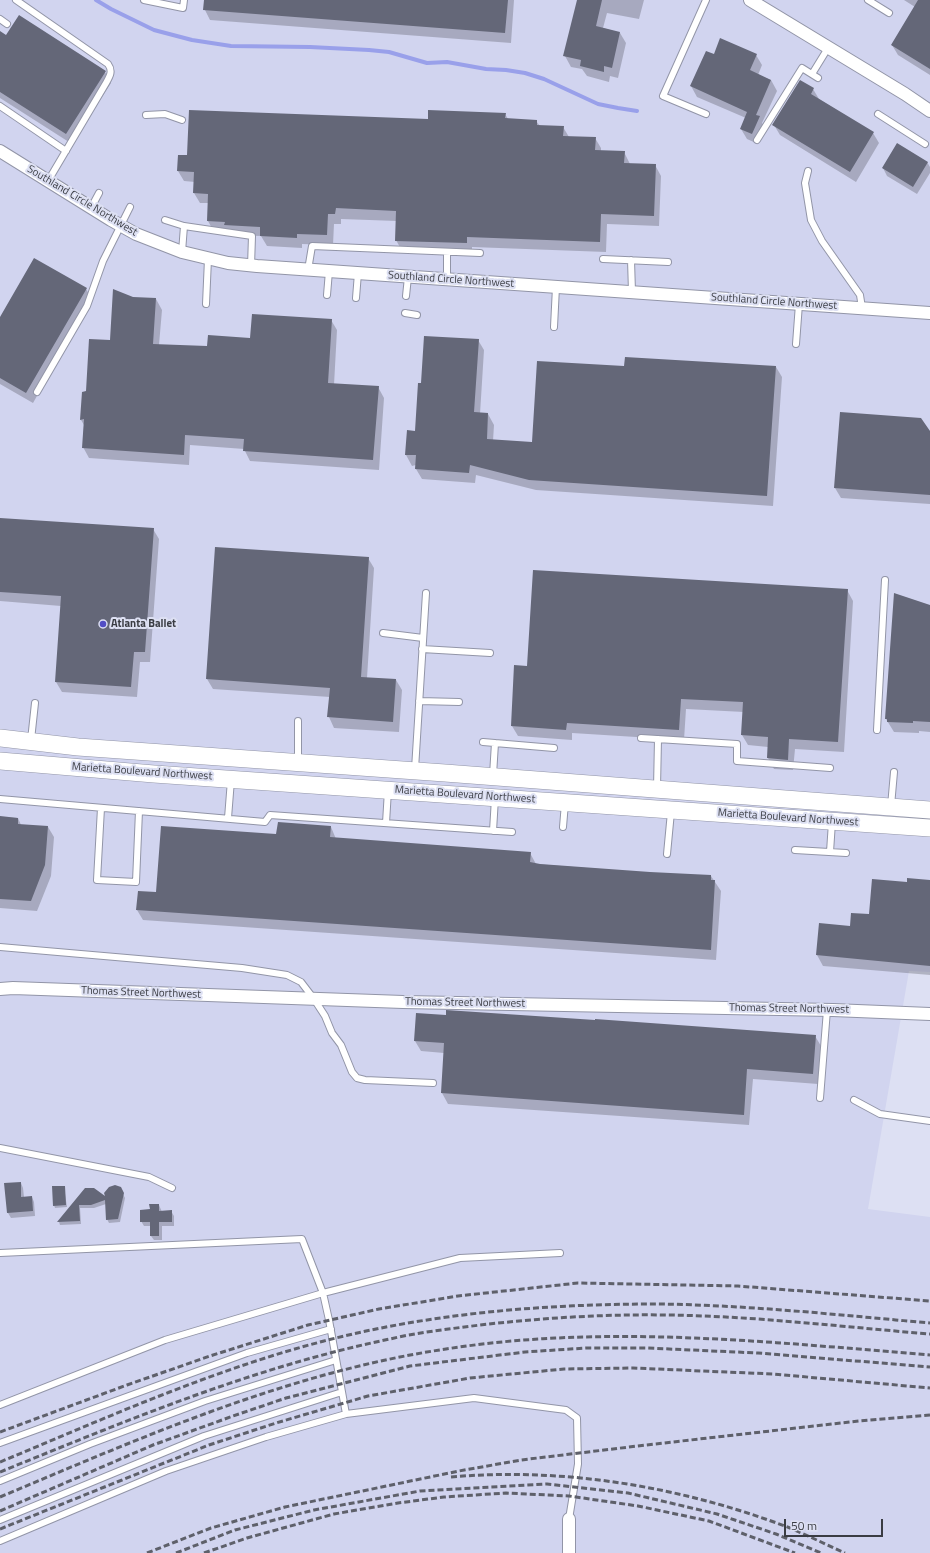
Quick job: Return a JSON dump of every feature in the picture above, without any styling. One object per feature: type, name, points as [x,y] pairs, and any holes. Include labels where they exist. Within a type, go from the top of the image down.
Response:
[{"type":"main road","points":[[0,738],[78,747],[930,810]]},
{"type":"main road","name":"Marietta Boulevard Northwest","points":[[0,761],[231,779],[930,828]]},
{"type":"street","points":[[750,0],[930,111]]},
{"type":"street","name":"Southland Circle Northwest","points":[[0,151],[90,208],[136,234],[182,252],[228,263],[251,266],[408,277],[930,312]]},
{"type":"street","name":"Thomas Street Northwest","points":[[0,989],[21,988],[403,1002],[827,1010],[930,1014]]},
{"type":"street","points":[[569,1519],[569,1553]]},
{"type":"lane","points":[[16,0],[108,64],[111,68],[111,75],[48,181]]},
{"type":"lane","points":[[144,0],[184,8],[184,0]]},
{"type":"lane","points":[[706,0],[663,96],[706,114]]},
{"type":"lane","points":[[868,0],[889,13]]},
{"type":"lane","points":[[0,19],[7,24]]},
{"type":"lane","points":[[812,74],[828,48]]},
{"type":"lane","points":[[758,140],[802,68],[818,78]]},
{"type":"lane","points":[[0,106],[66,151]]},
{"type":"lane","points":[[146,115],[165,114],[182,120]]},
{"type":"lane","points":[[878,114],[925,144]]},
{"type":"lane","points":[[808,171],[805,183],[811,220],[822,241],[860,295],[862,308]]},
{"type":"lane","points":[[90,208],[99,192]]},
{"type":"lane","points":[[37,392],[87,306],[103,261],[130,208]]},
{"type":"lane","points":[[165,220],[184,226],[252,236],[251,266]]},
{"type":"lane","points":[[182,252],[184,226]]},
{"type":"lane","points":[[308,270],[312,246],[480,253]]},
{"type":"lane","points":[[447,252],[447,279]]},
{"type":"lane","points":[[206,304],[208,259]]},
{"type":"lane","points":[[603,259],[668,262]]},
{"type":"lane","points":[[631,260],[632,292]]},
{"type":"lane","points":[[327,295],[329,271]]},
{"type":"lane","points":[[356,298],[358,273]]},
{"type":"lane","points":[[406,296],[408,277]]},
{"type":"lane","points":[[554,327],[556,287]]},
{"type":"lane","points":[[796,344],[799,304]]},
{"type":"lane","points":[[405,314],[417,315]]},
{"type":"lane","points":[[877,730],[885,580]]},
{"type":"lane","points":[[414,771],[426,593]]},
{"type":"lane","points":[[383,633],[423,638]]},
{"type":"lane","points":[[422,649],[490,653]]},
{"type":"lane","points":[[419,701],[459,702]]},
{"type":"lane","points":[[31,742],[35,703]]},
{"type":"lane","points":[[298,721],[298,763]]},
{"type":"lane","points":[[641,738],[737,744],[737,761],[830,768]]},
{"type":"lane","points":[[657,790],[658,739]]},
{"type":"lane","points":[[483,742],[554,748]]},
{"type":"lane","points":[[493,777],[495,743]]},
{"type":"lane","points":[[891,807],[894,772]]},
{"type":"lane","points":[[228,818],[231,779]]},
{"type":"lane","points":[[386,823],[388,789]]},
{"type":"lane","points":[[493,831],[495,797]]},
{"type":"lane","points":[[0,799],[265,822],[270,815],[512,832]]},
{"type":"lane","points":[[563,826],[565,802]]},
{"type":"lane","points":[[101,808],[97,880],[136,882],[139,811]]},
{"type":"lane","points":[[667,854],[671,810]]},
{"type":"lane","points":[[830,852],[832,822]]},
{"type":"lane","points":[[795,850],[846,853]]},
{"type":"lane","points":[[0,947],[242,968],[287,975],[300,982],[314,999],[325,1016],[332,1033],[341,1045],[352,1072],[357,1078],[365,1080],[433,1083]]},
{"type":"lane","points":[[820,1098],[827,1010]]},
{"type":"lane","points":[[854,1100],[880,1114],[930,1121]]},
{"type":"lane","points":[[0,1148],[149,1178],[172,1188]]},
{"type":"lane","points":[[0,1253],[302,1239],[323,1293],[346,1414]]},
{"type":"lane","points":[[0,1405],[165,1340],[323,1293],[460,1258],[560,1253]]},
{"type":"lane","points":[[0,1443],[247,1353],[331,1329]]},
{"type":"lane","points":[[0,1481],[90,1444],[205,1401],[336,1360]]},
{"type":"lane","points":[[0,1520],[204,1436],[342,1392]]},
{"type":"lane","points":[[0,1541],[166,1471],[266,1437],[346,1414],[474,1398],[566,1410],[577,1418],[578,1464],[569,1519]]},
{"type":"shaded area","points":[[0,0],[930,0],[930,972],[909,971],[868,1209],[930,1217],[930,1553],[0,1553]]},
{"type":"building","points":[[204,0],[508,0],[505,33],[203,10]]},
{"type":"building","points":[[577,0],[602,0],[596,26],[620,32],[612,68],[604,66],[604,72],[580,66],[581,60],[563,56]]},
{"type":"building","points":[[918,0],[930,0],[930,69],[891,45]]},
{"type":"building","points":[[19,15],[106,71],[66,134],[0,92],[0,31],[6,35]]},
{"type":"building","points":[[720,38],[757,54],[750,70],[771,80],[756,115],[760,116],[752,134],[740,129],[747,112],[690,86],[706,51],[714,54]]},
{"type":"building","points":[[800,80],[814,88],[811,94],[874,132],[850,172],[772,125]]},
{"type":"building","points":[[189,110],[428,119],[428,110],[506,113],[505,118],[537,120],[537,125],[564,126],[563,136],[596,137],[595,150],[625,151],[624,163],[656,164],[654,216],[601,214],[600,242],[467,237],[467,243],[395,241],[396,211],[336,208],[335,214],[328,214],[327,235],[297,234],[297,238],[260,236],[260,227],[224,225],[225,222],[207,221],[208,194],[193,193],[194,172],[177,171],[178,155],[187,155]]},
{"type":"building","points":[[897,143],[928,162],[913,187],[882,168]]},
{"type":"building","points":[[34,258],[87,288],[26,393],[0,378],[0,317]]},
{"type":"building","points":[[113,289],[133,297],[156,298],[153,344],[207,346],[208,335],[250,338],[252,314],[332,319],[328,383],[379,386],[373,460],[243,451],[244,439],[185,435],[184,455],[82,448],[84,419],[80,420],[82,392],[86,391],[89,339],[110,340]]},
{"type":"building","points":[[424,336],[479,339],[474,412],[488,413],[487,439],[532,442],[537,361],[624,366],[625,357],[776,366],[767,496],[529,480],[470,465],[469,473],[415,469],[416,455],[405,455],[407,430],[415,431],[418,383],[421,383]]},
{"type":"building","points":[[840,412],[921,418],[930,431],[930,495],[834,488]]},
{"type":"building","name":"Atlanta Ballet","points":[[0,518],[154,528],[145,652],[134,652],[131,687],[55,682],[61,596],[0,592]]},
{"type":"building","points":[[215,547],[369,557],[361,677],[396,679],[393,722],[327,717],[330,688],[206,679]]},
{"type":"building","points":[[533,570],[848,589],[838,742],[789,739],[788,760],[767,758],[768,737],[741,735],[743,702],[681,699],[679,730],[567,723],[566,730],[511,726],[514,665],[527,666]]},
{"type":"building","points":[[894,593],[930,605],[930,722],[887,722],[887,719],[885,719]]},
{"type":"building","points":[[0,816],[18,818],[18,824],[48,826],[45,865],[31,901],[0,899]]},
{"type":"building","points":[[278,822],[331,826],[330,837],[531,852],[530,862],[540,864],[711,875],[711,880],[715,880],[711,950],[136,910],[138,891],[156,892],[161,826],[276,834]]},
{"type":"building","points":[[907,878],[930,880],[930,966],[816,955],[819,923],[850,926],[851,913],[869,914],[872,879],[907,882]]},
{"type":"building","points":[[446,1010],[816,1035],[813,1074],[747,1069],[744,1115],[441,1093],[444,1043],[414,1041],[416,1013],[446,1015]]},
{"type":"building","points":[[21,1182],[21,1197],[32,1196],[33,1211],[7,1213],[4,1183]]},
{"type":"building","points":[[115,1185],[121,1187],[124,1193],[118,1219],[106,1220],[105,1200],[91,1205],[79,1205],[80,1221],[57,1222],[85,1188],[94,1188],[105,1196],[104,1193],[109,1187]]},
{"type":"building","points":[[52,1186],[65,1186],[66,1205],[53,1206]]},
{"type":"building","points":[[149,1204],[159,1204],[159,1211],[172,1210],[172,1222],[159,1222],[159,1236],[150,1236],[150,1222],[140,1222],[140,1210],[150,1209]]},
{"type":"waterway","points":[[96,0],[154,30],[192,40],[231,46],[310,47],[369,50],[389,52],[427,63],[447,62],[486,69],[525,73],[544,79],[598,104],[637,111]]},
{"type":"railway","points":[[0,1432],[210,1356],[308,1325],[379,1309],[458,1296],[578,1283],[738,1286],[930,1301]]},
{"type":"railway","points":[[0,1462],[200,1380],[324,1341],[406,1323],[531,1308],[615,1304],[759,1308],[930,1323]]},
{"type":"railway","points":[[0,1472],[192,1396],[290,1364],[339,1351],[423,1333],[527,1320],[643,1315],[733,1317],[930,1334]]},
{"type":"railway","points":[[0,1497],[164,1429],[275,1390],[331,1373],[388,1359],[446,1349],[506,1342],[627,1336],[748,1341],[930,1355]]},
{"type":"railway","points":[[0,1511],[153,1445],[233,1416],[286,1398],[410,1366],[525,1352],[586,1348],[647,1348],[758,1353],[930,1367]]},
{"type":"railway","points":[[0,1529],[209,1445],[276,1423],[368,1396],[470,1378],[564,1369],[633,1368],[773,1374],[930,1388]]},
{"type":"railway","points":[[147,1553],[211,1528],[285,1507],[459,1471],[521,1460],[859,1421],[930,1415]]},
{"type":"railway","points":[[451,1477],[537,1475],[623,1483],[666,1491],[708,1501],[790,1528],[845,1553]]},
{"type":"railway","points":[[176,1553],[235,1530],[314,1510],[420,1491],[547,1484],[628,1493],[717,1514],[776,1534],[821,1553]]},
{"type":"railway","points":[[204,1553],[247,1538],[334,1514],[444,1497],[506,1493],[569,1496],[638,1506],[709,1521],[795,1553]]},
{"type":"place","name":"Atlanta Ballet","points":[[103,624]]}]
